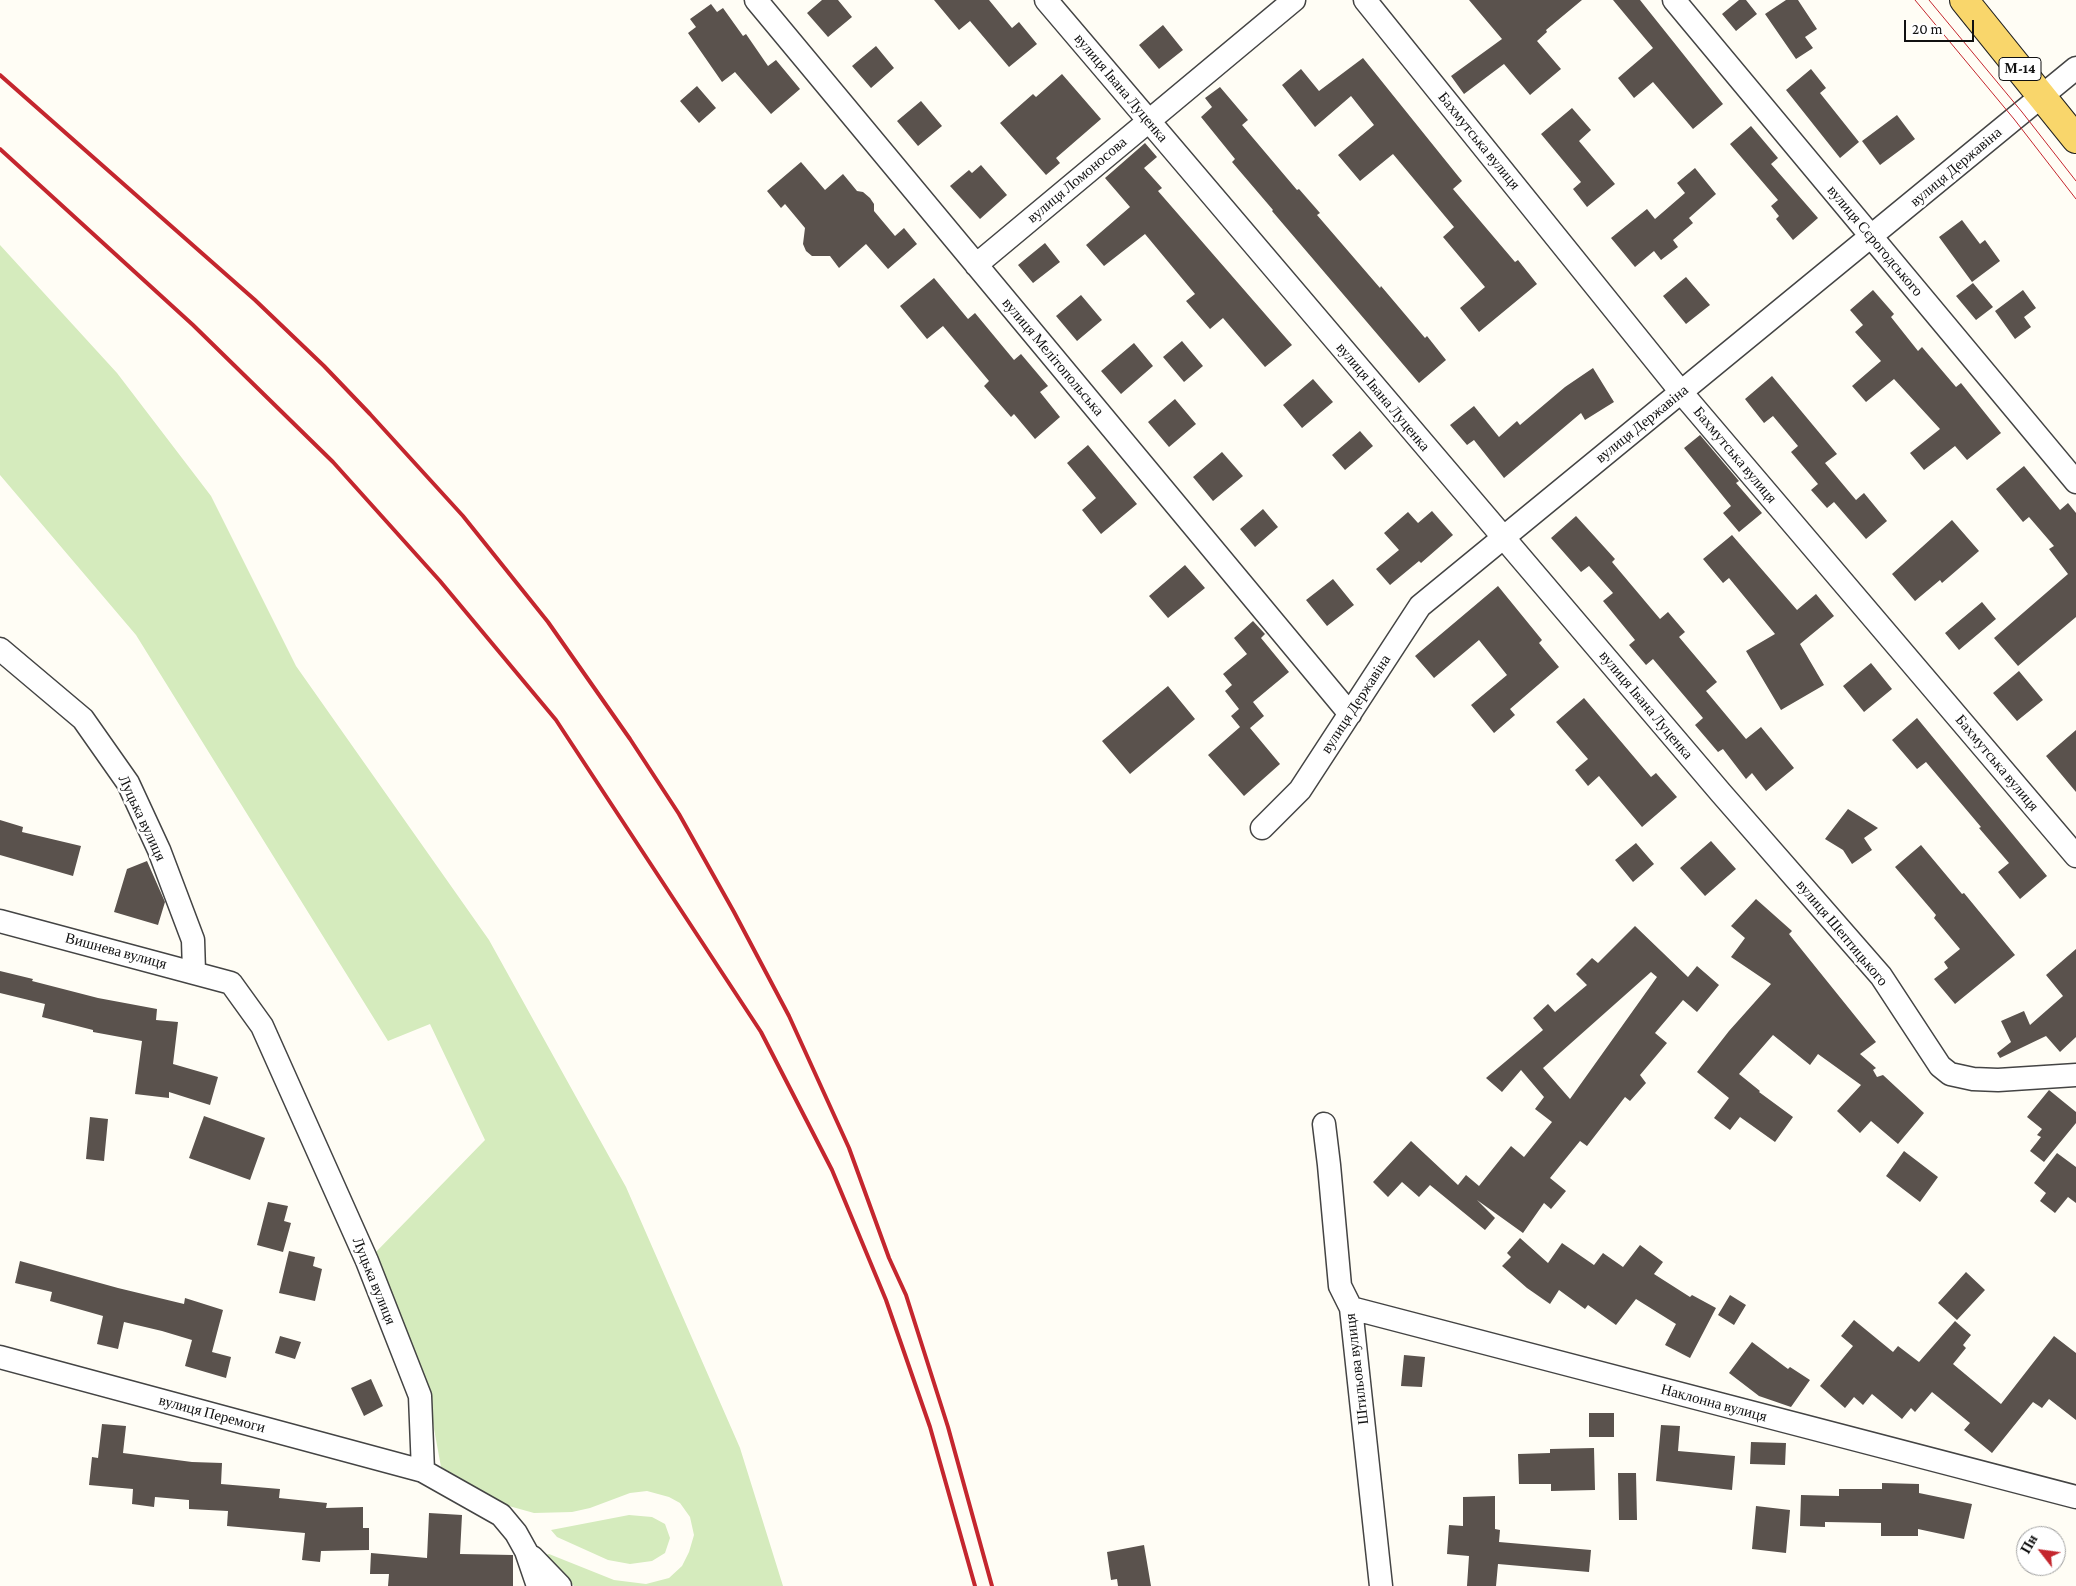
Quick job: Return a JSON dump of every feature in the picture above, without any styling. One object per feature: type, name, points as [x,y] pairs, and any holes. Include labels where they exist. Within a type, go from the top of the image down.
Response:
[{"type":"main road","name":"М-14","points":[[1964,0],[2076,139]]},
{"type":"street","name":"вулиця Мелітопольська","points":[[756,0],[1350,714]]},
{"type":"street","name":"вулиця Івана Луценка","points":[[1046,0],[1721,793]]},
{"type":"street","name":"вулиця Ломоносова","points":[[976,265],[1294,0]]},
{"type":"street","name":"Бахмутська вулиця","points":[[1365,0],[1681,392],[2076,856]]},
{"type":"street","name":"вулиця Сєрогодського","points":[[1674,0],[2076,482]]},
{"type":"street","name":"вулиця Державіна","points":[[1262,828],[1300,790],[1420,606],[2076,68]]},
{"type":"street","name":"Луцька вулиця","points":[[0,648],[83,718],[128,783],[158,850],[193,940],[194,972]]},
{"type":"street","name":"вулиця Шептицького","points":[[1721,793],[1881,976],[1940,1066],[1950,1074],[1972,1079],[1998,1080],[2076,1075]]},
{"type":"street","name":"Вишнева вулиця","points":[[0,921],[231,983]]},
{"type":"street","name":"Луцька вулиця","points":[[231,983],[262,1026],[367,1261],[420,1396],[423,1471]]},
{"type":"street","name":"Штильова вулиця","points":[[1324,1124],[1340,1286],[1351,1308],[1381,1586]]},
{"type":"street","name":"Наклонна вулиця","points":[[1351,1308],[2076,1497]]},
{"type":"street","name":"вулиця Перемоги","points":[[0,1357],[423,1471]]},
{"type":"street","points":[[423,1471],[501,1515],[516,1533],[526,1551],[538,1586]]},
{"type":"street","points":[[526,1551],[560,1586]]},
{"type":"green space","points":[[0,245],[117,373],[211,496],[296,666],[489,940],[626,1187],[740,1448],[783,1586],[574,1586],[543,1556],[549,1554],[614,1580],[646,1584],[669,1578],[682,1566],[689,1552],[694,1535],[690,1517],[680,1503],[669,1497],[647,1491],[630,1493],[590,1508],[572,1512],[534,1513],[509,1506],[441,1467],[428,1396],[374,1254],[485,1140],[430,1024],[388,1041],[136,635],[0,475]]},
{"type":"green space","points":[[629,1515],[652,1517],[665,1524],[670,1538],[665,1553],[652,1561],[630,1564],[608,1560],[557,1537],[551,1530]]},
{"type":"building","points":[[822,0],[838,0],[852,17],[828,37],[807,13]]},
{"type":"building","points":[[934,0],[989,0],[1012,28],[1019,22],[1037,44],[1009,67],[970,21],[959,30]]},
{"type":"building","points":[[1469,0],[1582,0],[1546,30],[1547,32],[1537,41],[1561,69],[1530,95],[1504,64],[1464,94],[1451,76],[1502,39]]},
{"type":"building","points":[[1613,0],[1640,0],[1723,104],[1693,129],[1653,82],[1634,98],[1618,78],[1653,48]]},
{"type":"building","points":[[1739,0],[1746,0],[1757,14],[1736,31],[1722,14]]},
{"type":"building","points":[[1786,0],[1798,0],[1817,29],[1805,37],[1813,48],[1796,59],[1765,14]]},
{"type":"building","points":[[711,4],[717,12],[723,8],[743,36],[746,34],[768,66],[776,60],[800,89],[771,114],[735,72],[722,82],[688,33],[696,27],[690,19]]},
{"type":"building","points":[[1163,25],[1183,50],[1159,69],[1139,45]]},
{"type":"building","points":[[876,46],[894,68],[871,88],[852,66]]},
{"type":"building","points":[[1363,58],[1462,181],[1453,189],[1515,262],[1518,260],[1537,284],[1479,332],[1460,308],[1485,287],[1443,237],[1454,227],[1393,154],[1360,181],[1338,155],[1374,125],[1351,96],[1315,127],[1282,85],[1301,69],[1319,91]]},
{"type":"building","points":[[1811,69],[1826,88],[1820,93],[1859,142],[1840,158],[1786,90]]},
{"type":"building","points":[[1062,74],[1101,119],[1056,158],[1060,163],[1046,175],[1000,123],[1033,94],[1036,97]]},
{"type":"building","points":[[697,86],[716,108],[699,123],[680,101]]},
{"type":"building","points":[[1220,87],[1248,120],[1242,125],[1297,190],[1299,189],[1320,213],[1317,215],[1380,288],[1381,286],[1425,338],[1427,336],[1446,360],[1419,383],[1272,211],[1232,162],[1235,159],[1201,117],[1212,107],[1205,98]]},
{"type":"building","points":[[921,101],[942,126],[918,146],[897,121]]},
{"type":"building","points":[[1572,108],[1591,130],[1579,141],[1615,184],[1587,207],[1573,189],[1581,182],[1541,134]]},
{"type":"building","points":[[1897,115],[1915,139],[1880,165],[1862,141]]},
{"type":"building","points":[[1751,126],[1778,158],[1771,164],[1818,218],[1793,240],[1776,219],[1779,216],[1771,206],[1778,200],[1730,144]]},
{"type":"building","points":[[1145,143],[1157,157],[1144,168],[1162,188],[1158,191],[1292,345],[1265,367],[1223,318],[1210,329],[1186,301],[1195,294],[1145,234],[1104,266],[1086,245],[1130,207],[1105,178]]},
{"type":"building","points":[[801,162],[825,190],[843,174],[857,191],[863,192],[870,198],[874,204],[874,211],[895,236],[904,228],[917,244],[888,269],[866,244],[839,268],[830,256],[812,256],[806,251],[803,244],[805,228],[785,204],[781,208],[767,191]]},
{"type":"building","points":[[981,165],[1007,195],[980,219],[950,186],[969,170],[972,173]]},
{"type":"building","points":[[1695,168],[1716,194],[1689,218],[1693,223],[1673,240],[1678,247],[1661,260],[1654,251],[1635,267],[1611,238],[1647,209],[1655,219],[1685,193],[1677,183]]},
{"type":"building","points":[[1962,220],[1980,244],[1985,240],[2000,261],[1972,282],[1939,237]]},
{"type":"building","points":[[1045,243],[1060,262],[1033,283],[1018,265]]},
{"type":"building","points":[[1686,277],[1710,305],[1686,324],[1663,296]]},
{"type":"building","points":[[934,278],[968,319],[975,313],[1014,360],[1021,354],[1048,386],[1040,392],[1060,417],[1035,439],[1014,414],[1011,417],[984,386],[989,381],[943,326],[927,339],[900,306]]},
{"type":"building","points":[[1973,283],[1993,307],[1976,320],[1956,296]]},
{"type":"building","points":[[1873,290],[1894,314],[1891,317],[1918,351],[1922,347],[1956,387],[1961,383],[2001,433],[1967,460],[1955,446],[1924,470],[1910,453],[1940,429],[1894,379],[1866,402],[1852,386],[1881,361],[1855,332],[1863,325],[1850,310]]},
{"type":"building","points":[[2023,290],[2036,308],[2024,317],[2031,327],[2015,339],[1995,311]]},
{"type":"building","points":[[1081,295],[1102,320],[1077,341],[1056,316]]},
{"type":"building","points":[[1182,341],[1203,366],[1184,382],[1163,357]]},
{"type":"building","points":[[1134,343],[1153,366],[1121,394],[1101,371]]},
{"type":"building","points":[[1593,368],[1614,402],[1585,420],[1581,413],[1504,478],[1474,440],[1467,445],[1450,425],[1474,406],[1499,437],[1517,421],[1520,425],[1565,387]]},
{"type":"building","points":[[1772,376],[1837,454],[1825,463],[1856,500],[1864,493],[1887,521],[1866,539],[1834,502],[1827,508],[1811,490],[1818,484],[1791,452],[1798,446],[1773,416],[1764,423],[1745,399]]},
{"type":"building","points":[[1313,379],[1333,402],[1302,428],[1283,405]]},
{"type":"building","points":[[1175,399],[1196,424],[1169,447],[1148,422]]},
{"type":"building","points":[[1360,431],[1373,446],[1345,470],[1332,455]]},
{"type":"building","points":[[1700,435],[1739,481],[1736,483],[1762,513],[1739,532],[1723,513],[1731,506],[1684,448]]},
{"type":"building","points":[[1088,445],[1137,504],[1101,534],[1082,510],[1096,498],[1067,463]]},
{"type":"building","points":[[1222,452],[1243,476],[1213,501],[1193,477]]},
{"type":"building","points":[[2024,466],[2060,510],[2068,503],[2076,513],[2076,617],[2018,666],[1994,638],[2068,574],[2049,549],[2054,546],[2029,517],[2023,522],[1996,489]]},
{"type":"building","points":[[1263,509],[1278,527],[1255,547],[1240,529]]},
{"type":"building","points":[[1432,511],[1453,535],[1421,563],[1419,561],[1390,585],[1376,569],[1399,550],[1384,533],[1408,512],[1418,523]]},
{"type":"building","points":[[1576,516],[1615,559],[1612,562],[1660,619],[1668,612],[1685,632],[1679,637],[1717,682],[1706,691],[1746,739],[1761,727],[1794,768],[1766,791],[1752,773],[1746,779],[1723,749],[1718,752],[1695,725],[1703,718],[1653,659],[1646,665],[1629,645],[1635,640],[1603,601],[1613,593],[1589,566],[1581,572],[1551,538]]},
{"type":"building","points":[[1952,520],[1979,551],[1942,583],[1940,580],[1915,601],[1892,574]]},
{"type":"building","points":[[1732,535],[1797,610],[1816,594],[1834,616],[1800,644],[1824,685],[1781,710],[1746,651],[1775,634],[1729,578],[1723,583],[1703,559]]},
{"type":"building","points":[[1185,565],[1205,588],[1168,618],[1149,596]]},
{"type":"building","points":[[1333,579],[1354,605],[1327,626],[1306,600]]},
{"type":"building","points":[[1498,586],[1542,640],[1539,643],[1559,667],[1510,709],[1515,715],[1494,733],[1471,705],[1507,675],[1479,640],[1434,678],[1415,656]]},
{"type":"building","points":[[1982,602],[1996,619],[1959,650],[1945,633]]},
{"type":"building","points":[[1253,621],[1265,634],[1261,638],[1289,672],[1253,702],[1264,716],[1250,728],[1280,764],[1244,796],[1208,755],[1240,727],[1231,716],[1239,709],[1225,691],[1232,685],[1223,674],[1247,654],[1234,638]]},
{"type":"building","points":[[1871,663],[1892,689],[1864,712],[1843,686]]},
{"type":"building","points":[[2019,671],[2043,700],[2017,721],[1993,693]]},
{"type":"building","points":[[1168,686],[1195,719],[1130,774],[1102,741]]},
{"type":"building","points":[[1584,698],[1651,777],[1656,773],[1677,797],[1642,827],[1599,776],[1588,786],[1575,770],[1588,759],[1556,722]]},
{"type":"building","points":[[1917,718],[2047,876],[2020,899],[1998,872],[2009,863],[1979,828],[1981,827],[1926,762],[1917,769],[1892,740]]},
{"type":"building","points":[[2076,730],[2076,792],[2046,756]]},
{"type":"building","points":[[1848,809],[1878,828],[1864,838],[1872,850],[1852,864],[1843,850],[1825,839]]},
{"type":"building","points":[[0,820],[23,827],[22,832],[81,846],[73,876],[0,855]]},
{"type":"building","points":[[1711,841],[1736,869],[1705,896],[1680,868]]},
{"type":"building","points":[[1636,843],[1654,864],[1633,882],[1615,860]]},
{"type":"building","points":[[1921,845],[1962,894],[1964,893],[2015,955],[1955,1004],[1934,979],[1948,968],[1944,962],[1960,949],[1934,918],[1936,915],[1895,867]]},
{"type":"building","points":[[147,861],[165,902],[158,925],[114,912],[127,869]]},
{"type":"building","points":[[1756,899],[1792,931],[1789,934],[1876,1042],[1860,1054],[1876,1068],[1873,1070],[1877,1077],[1883,1075],[1924,1113],[1898,1144],[1871,1121],[1860,1133],[1837,1111],[1861,1085],[1818,1054],[1810,1065],[1773,1035],[1739,1074],[1759,1092],[1793,1117],[1775,1142],[1740,1117],[1730,1130],[1714,1118],[1729,1098],[1697,1072],[1729,1031],[1771,984],[1731,957],[1745,938],[1731,926]]},
{"type":"building","points":[[1635,926],[1688,977],[1697,966],[1719,985],[1697,1012],[1683,1000],[1655,1033],[1667,1043],[1640,1075],[1646,1083],[1630,1101],[1625,1097],[1587,1146],[1580,1141],[1550,1178],[1566,1191],[1551,1209],[1544,1203],[1523,1233],[1477,1200],[1495,1218],[1485,1230],[1430,1185],[1419,1197],[1402,1182],[1388,1197],[1373,1182],[1411,1141],[1458,1185],[1466,1175],[1479,1186],[1511,1146],[1524,1157],[1552,1122],[1535,1109],[1544,1097],[1521,1070],[1502,1092],[1486,1078],[1543,1030],[1533,1018],[1548,1004],[1555,1012],[1587,985],[1576,974],[1592,958],[1598,963]],"holes":[[[1651,972],[1657,977],[1570,1099],[1543,1068]]]},
{"type":"building","points":[[2076,949],[2076,1037],[2060,1052],[2046,1036],[2000,1058],[1997,1053],[2011,1042],[2001,1021],[2024,1011],[2030,1025],[2063,996],[2046,975]]},
{"type":"building","points":[[0,971],[98,998],[157,1009],[156,1020],[178,1022],[173,1064],[218,1077],[210,1105],[169,1092],[169,1098],[135,1094],[142,1041],[93,1032],[93,1030],[42,1017],[45,1004],[0,993]]},
{"type":"building","points":[[2049,1090],[2076,1112],[2076,1123],[2044,1162],[2030,1151],[2041,1137],[2037,1135],[2042,1129],[2027,1117]]},
{"type":"building","points":[[204,1116],[265,1138],[250,1180],[189,1158]]},
{"type":"building","points":[[90,1117],[108,1119],[104,1161],[86,1159]]},
{"type":"building","points":[[1904,1151],[1938,1177],[1920,1202],[1886,1176]]},
{"type":"building","points":[[2057,1153],[2076,1167],[2076,1203],[2068,1197],[2055,1213],[2040,1201],[2046,1193],[2034,1183]]},
{"type":"building","points":[[268,1202],[288,1206],[284,1221],[291,1223],[283,1252],[257,1245]]},
{"type":"building","points":[[1520,1238],[1548,1263],[1562,1243],[1594,1265],[1603,1253],[1623,1267],[1640,1245],[1663,1262],[1654,1274],[1690,1297],[1692,1295],[1716,1308],[1690,1358],[1665,1345],[1676,1324],[1636,1299],[1616,1325],[1588,1305],[1585,1309],[1559,1290],[1550,1304],[1527,1288],[1502,1266],[1511,1257],[1507,1253]]},
{"type":"building","points":[[289,1251],[315,1257],[313,1266],[322,1269],[315,1301],[279,1293]]},
{"type":"building","points":[[20,1261],[184,1304],[185,1298],[223,1310],[212,1352],[231,1357],[226,1378],[185,1366],[192,1340],[162,1331],[124,1322],[118,1349],[97,1344],[103,1316],[50,1301],[52,1292],[15,1283]]},
{"type":"building","points":[[1966,1272],[1985,1290],[1957,1320],[1938,1303]]},
{"type":"building","points":[[1730,1295],[1746,1305],[1734,1325],[1718,1315]]},
{"type":"building","points":[[1854,1320],[1893,1352],[1898,1346],[1919,1362],[1955,1321],[1971,1335],[1963,1345],[1966,1348],[1953,1364],[2001,1404],[2054,1336],[2076,1353],[2076,1420],[2049,1399],[2042,1408],[2033,1402],[1992,1453],[1964,1430],[1970,1423],[1932,1392],[1915,1412],[1911,1408],[1902,1419],[1872,1394],[1863,1405],[1854,1397],[1845,1408],[1820,1386],[1853,1346],[1841,1336]]},
{"type":"building","points":[[280,1336],[301,1342],[295,1359],[275,1353]]},
{"type":"building","points":[[1752,1342],[1788,1369],[1790,1367],[1810,1380],[1791,1407],[1759,1396],[1729,1373]]},
{"type":"building","points":[[1404,1355],[1425,1357],[1422,1387],[1401,1386]]},
{"type":"building","points":[[371,1379],[383,1406],[364,1416],[351,1388]]},
{"type":"building","points":[[1589,1413],[1614,1413],[1614,1437],[1589,1437]]},
{"type":"building","points":[[102,1424],[126,1426],[123,1453],[192,1462],[222,1463],[221,1484],[280,1489],[279,1498],[327,1503],[326,1508],[363,1507],[363,1528],[369,1528],[369,1550],[321,1551],[320,1562],[302,1560],[305,1533],[227,1526],[228,1511],[189,1509],[189,1500],[155,1497],[154,1507],[132,1504],[133,1489],[89,1485],[92,1457],[98,1458]]},
{"type":"building","points":[[1661,1425],[1680,1426],[1678,1451],[1735,1456],[1732,1490],[1656,1481]]},
{"type":"building","points":[[1751,1442],[1786,1443],[1785,1465],[1750,1464]]},
{"type":"building","points":[[1594,1448],[1595,1490],[1551,1491],[1551,1484],[1519,1484],[1518,1454],[1550,1453],[1550,1449]]},
{"type":"building","points":[[1618,1473],[1636,1473],[1637,1520],[1619,1520]]},
{"type":"building","points":[[1882,1483],[1919,1484],[1919,1493],[1972,1504],[1964,1539],[1918,1529],[1918,1536],[1881,1536],[1881,1523],[1825,1522],[1825,1527],[1800,1526],[1801,1495],[1839,1496],[1839,1489],[1882,1489]]},
{"type":"building","points":[[1495,1496],[1495,1529],[1500,1530],[1499,1542],[1591,1550],[1589,1572],[1498,1564],[1496,1586],[1467,1586],[1469,1556],[1447,1554],[1449,1525],[1463,1526],[1463,1497]]},
{"type":"building","points":[[1756,1506],[1790,1510],[1786,1553],[1752,1549]]},
{"type":"building","points":[[429,1513],[462,1515],[460,1554],[513,1555],[513,1586],[388,1586],[389,1574],[370,1574],[371,1553],[427,1558]]},
{"type":"building","points":[[1144,1545],[1151,1586],[1118,1586],[1117,1579],[1111,1580],[1107,1552]]},
{"type":"tram line","points":[[1915,0],[2014,119],[2076,199]]},
{"type":"tram line","points":[[1929,0],[2022,112],[2076,181]]},
{"type":"railway","points":[[0,75],[255,300],[324,366],[370,414],[463,516],[548,622],[630,739],[679,814],[734,912],[789,1016],[849,1148],[889,1258],[906,1295],[948,1427],[992,1586]]},
{"type":"railway","points":[[0,149],[193,325],[333,462],[440,581],[556,720],[761,1032],[832,1170],[886,1300],[930,1427],[975,1586]]}]
